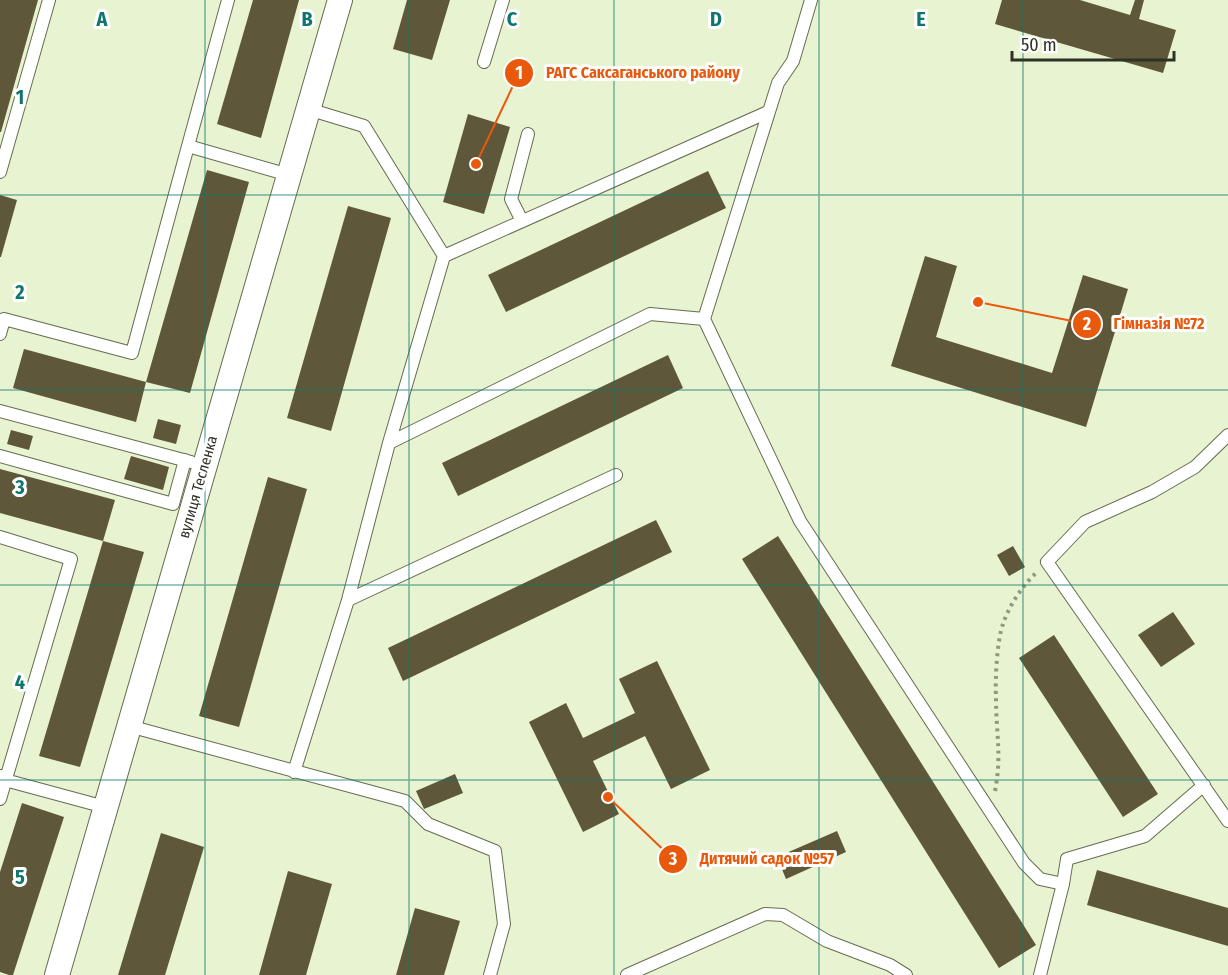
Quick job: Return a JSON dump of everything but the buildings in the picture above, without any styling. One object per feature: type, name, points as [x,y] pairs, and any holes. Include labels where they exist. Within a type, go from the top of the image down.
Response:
[{"type":"street","name":"вулиця Тесленка","points":[[57,975],[129,726],[194,463],[289,175],[340,0]]},
{"type":"lane","points":[[0,172],[49,0]]},
{"type":"lane","points":[[0,334],[4,319],[132,353],[228,0]]},
{"type":"lane","points":[[484,62],[503,0]]},
{"type":"lane","points":[[811,0],[793,61],[778,83],[768,112],[704,319],[800,520],[1024,863],[1040,879],[1063,884]]},
{"type":"lane","points":[[294,772],[348,600],[389,443],[444,256],[364,126],[308,109]]},
{"type":"lane","points":[[444,256],[768,112]]},
{"type":"lane","points":[[522,221],[511,199],[528,134]]},
{"type":"lane","points":[[188,146],[289,175]]},
{"type":"lane","points":[[389,443],[650,315],[704,319]]},
{"type":"lane","points":[[0,411],[194,463],[173,504],[0,456]]},
{"type":"lane","points":[[1228,435],[1195,467],[1152,492],[1085,522],[1047,562],[1228,821]]},
{"type":"lane","points":[[348,600],[616,475]]},
{"type":"lane","points":[[0,537],[71,559],[3,778],[0,799]]},
{"type":"lane","points":[[129,726],[405,801],[428,824],[495,851],[504,924],[490,975]]},
{"type":"lane","points":[[3,778],[105,807]]},
{"type":"lane","points":[[1040,975],[1067,859],[1145,836],[1204,785]]},
{"type":"lane","points":[[627,975],[765,914],[783,915],[826,940],[890,965],[906,975]]},
{"type":"path","points":[[986,805],[994,798],[999,773],[1000,740],[996,698],[1002,625],[1029,579],[1047,562]]},
{"type":"place","name":"РАГС Саксаганського району","points":[[476,164]]},
{"type":"place","name":"Гімназія №72","points":[[978,302]]},
{"type":"place","name":"Дитячий садок №57","points":[[608,797]]}]
